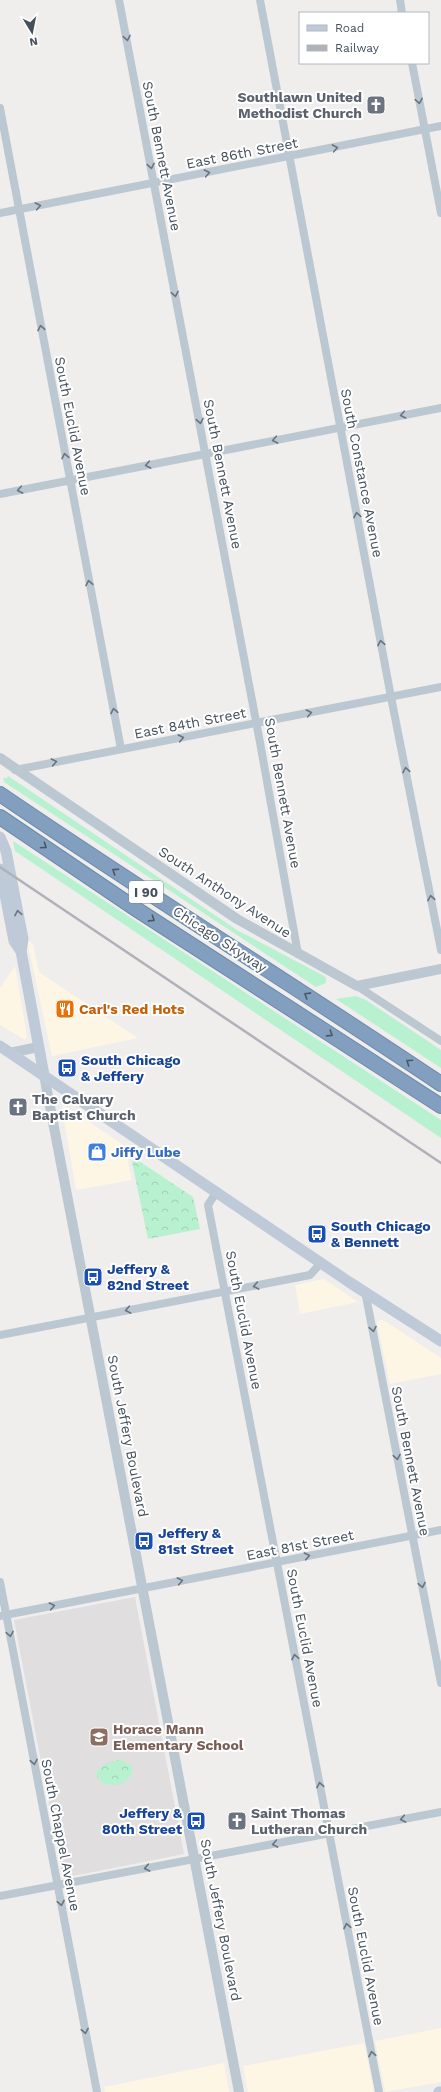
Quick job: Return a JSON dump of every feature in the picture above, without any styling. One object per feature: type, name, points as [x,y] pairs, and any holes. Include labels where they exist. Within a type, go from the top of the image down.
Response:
[{"type":"highway","name":"Chicago Skyway","points":[[3,796],[148,893],[326,1007],[441,1084]]},
{"type":"highway","name":"Chicago Skyway","points":[[6,821],[261,990],[441,1106]]},
{"type":"main road","name":"South Jeffery Boulevard","points":[[0,837],[6,851],[23,939],[21,952],[44,1075]]},
{"type":"main road","name":"South Jeffery Boulevard","points":[[0,869],[14,940],[21,952]]},
{"type":"main road","points":[[0,1046],[5,1054],[44,1075],[321,1263],[441,1341]]},
{"type":"street","name":"South Bennett Avenue","points":[[119,0],[257,723],[298,954]]},
{"type":"street","name":"South Constance Avenue","points":[[260,0],[391,697],[441,950]]},
{"type":"street","points":[[400,0],[402,12]]},
{"type":"street","points":[[412,64],[441,213]]},
{"type":"street","name":"South Euclid Avenue","points":[[0,108],[121,749]]},
{"type":"street","name":"East 86th Street","points":[[0,213],[441,126]]},
{"type":"street","points":[[0,494],[441,408]]},
{"type":"street","name":"East 84th Street","points":[[15,770],[441,687]]},
{"type":"street","name":"South Anthony Avenue","points":[[0,758],[15,770],[237,919],[357,986],[441,1041]]},
{"type":"street","points":[[357,986],[441,969]]},
{"type":"street","points":[[5,1054],[38,1047]]},
{"type":"street","name":"South Jeffery Boulevard","points":[[44,1075],[239,2092]]},
{"type":"street","name":"South Euclid Avenue","points":[[217,1191],[208,1205],[379,2092]]},
{"type":"street","points":[[0,1335],[310,1275],[321,1263]]},
{"type":"street","name":"South Bennett Avenue","points":[[366,1291],[441,1683]]},
{"type":"street","name":"East 81st Street","points":[[3,1616],[441,1530]]},
{"type":"street","name":"South Chappel Avenue","points":[[0,1582],[3,1616],[58,1885],[97,2092]]},
{"type":"street","points":[[0,1896],[441,1812]]},
{"type":"shaded area","points":[[27,940],[33,944],[39,972],[138,1038],[52,1056]]},
{"type":"shaded area","points":[[15,966],[27,1036],[25,1040],[0,1025],[0,988]]},
{"type":"shaded area","points":[[64,1105],[125,1146],[132,1180],[76,1190],[62,1107]]},
{"type":"shaded area","points":[[324,1279],[358,1302],[300,1314],[295,1285]]},
{"type":"shaded area","points":[[382,1319],[441,1358],[441,1374],[390,1384],[377,1322]]},
{"type":"shaded area","name":"Horace Mann Elementary School","points":[[135,1597],[184,1854],[63,1878],[14,1620]]},
{"type":"shaded area","points":[[441,2028],[441,2082],[385,2092],[375,2041]]},
{"type":"shaded area","points":[[364,2043],[374,2092],[248,2092],[243,2066]]},
{"type":"shaded area","points":[[224,2063],[229,2092],[105,2092],[104,2087]]},
{"type":"green space","points":[[8,776],[237,930],[324,976],[326,978],[326,983],[316,987],[4,782],[3,778],[7,778]]},
{"type":"green space","points":[[13,841],[441,1120],[441,1138],[15,851]]},
{"type":"green space","points":[[356,996],[366,1000],[441,1050],[441,1068],[336,999]]},
{"type":"green space","points":[[136,1159],[193,1197],[200,1229],[148,1239],[132,1162]]},
{"type":"green space","points":[[122,1760],[132,1766],[131,1775],[127,1780],[119,1785],[103,1784],[97,1777],[97,1771],[105,1764]]},
{"type":"railway","points":[[0,867],[441,1163]]},
{"type":"place","name":"Southlawn United Methodist Church","points":[[376,105]]},
{"type":"place","name":"Carl's Red Hots","points":[[65,1009]]},
{"type":"place","name":"South Chicago & Jeffery","points":[[67,1068]]},
{"type":"place","name":"The Calvary Baptist Church","points":[[18,1107]]},
{"type":"place","name":"Jiffy Lube","points":[[97,1152]]},
{"type":"place","name":"South Chicago & Bennett","points":[[317,1234]]},
{"type":"place","name":"Jeffery & 82nd Street","points":[[93,1277]]},
{"type":"place","name":"Jeffery & 81st Street","points":[[144,1541]]},
{"type":"place","name":"Horace Mann Elementary School","points":[[99,1737]]},
{"type":"place","name":"Jeffery & 80th Street","points":[[196,1821]]},
{"type":"place","name":"Saint Thomas Lutheran Church","points":[[237,1821]]}]
